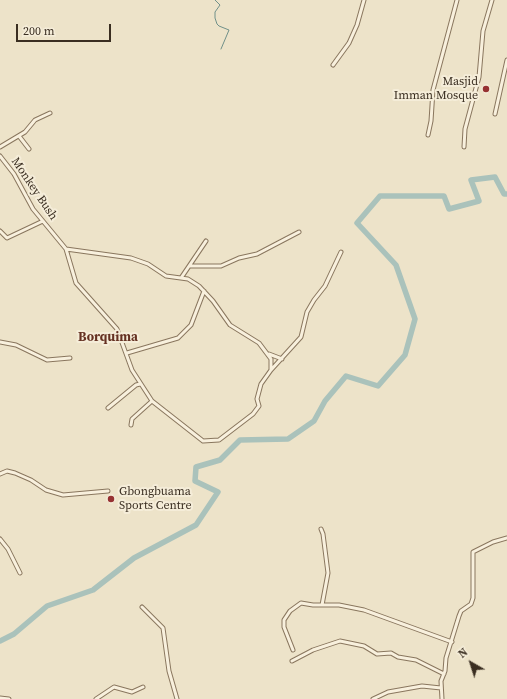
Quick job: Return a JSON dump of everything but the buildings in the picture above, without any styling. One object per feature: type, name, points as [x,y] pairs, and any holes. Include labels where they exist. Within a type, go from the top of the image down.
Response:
[{"type":"street","points":[[333,66],[344,51],[358,24],[364,0]]},
{"type":"street","points":[[428,136],[431,121],[433,90],[457,0]]},
{"type":"street","points":[[464,147],[465,129],[471,101],[476,93],[479,77],[482,37],[492,0]]},
{"type":"street","points":[[495,114],[507,60]]},
{"type":"street","points":[[0,147],[25,132],[31,122],[50,113]]},
{"type":"street","points":[[19,136],[29,149]]},
{"type":"street","name":"Monkey Bush","points":[[0,156],[42,221],[66,249],[76,283],[114,325],[127,353],[129,364],[140,384],[152,401],[204,441],[219,440],[253,414],[259,406],[257,399],[261,384],[271,370]]},
{"type":"street","points":[[0,230],[7,238],[42,221]]},
{"type":"street","points":[[190,266],[221,266],[239,258],[257,254],[299,232]]},
{"type":"street","points":[[181,278],[206,240]]},
{"type":"street","points":[[66,249],[131,258],[148,264],[166,276],[194,282],[204,291],[230,325],[250,337],[269,354],[282,359]]},
{"type":"street","points":[[271,370],[301,337],[307,312],[325,286],[341,252]]},
{"type":"street","points":[[127,353],[178,338],[191,325],[204,291]]},
{"type":"street","points":[[0,342],[16,345],[47,360],[70,358]]},
{"type":"street","points":[[269,354],[272,361],[271,370]]},
{"type":"street","points":[[108,408],[136,385],[140,384]]},
{"type":"street","points":[[131,425],[132,420],[152,401]]},
{"type":"street","points":[[0,474],[7,471],[16,473],[31,480],[46,490],[63,495],[108,492]]},
{"type":"street","points":[[321,529],[328,573],[322,605]]},
{"type":"street","points":[[442,699],[441,681],[446,668],[446,658],[460,613],[471,604],[474,598],[473,552],[493,542],[507,538]]},
{"type":"street","points":[[0,539],[8,549],[20,573]]},
{"type":"street","points":[[293,650],[283,623],[285,617],[301,603],[322,605],[339,604],[364,610],[452,642]]},
{"type":"street","points":[[142,607],[162,626],[165,634],[169,671],[177,699]]},
{"type":"street","points":[[292,661],[313,650],[340,641],[364,646],[377,654],[391,653],[398,657],[416,660],[444,674]]},
{"type":"street","points":[[373,699],[388,692],[422,686],[441,688]]},
{"type":"street","points":[[96,699],[114,687],[132,692],[143,687]]},
{"type":"street","points":[[0,698],[9,699]]},
{"type":"waterway","points":[[215,0],[220,5],[215,12],[217,24],[229,30],[221,49]]},
{"type":"waterway","points":[[0,641],[14,634],[47,606],[93,590],[134,558],[196,525],[218,492],[195,481],[196,467],[220,460],[240,440],[288,439],[314,421],[325,401],[346,376],[378,386],[405,355],[415,319],[396,265],[357,223],[380,196],[444,196],[449,209],[479,201],[471,180],[495,177],[504,194],[507,194]]},
{"type":"place","name":"Masjid Imman Mosque","points":[[486,89]]},
{"type":"place","name":"Gbongbuama Sports Centre","points":[[111,499]]},
{"type":"district","name":"Borquima","points":[[108,338]]}]
